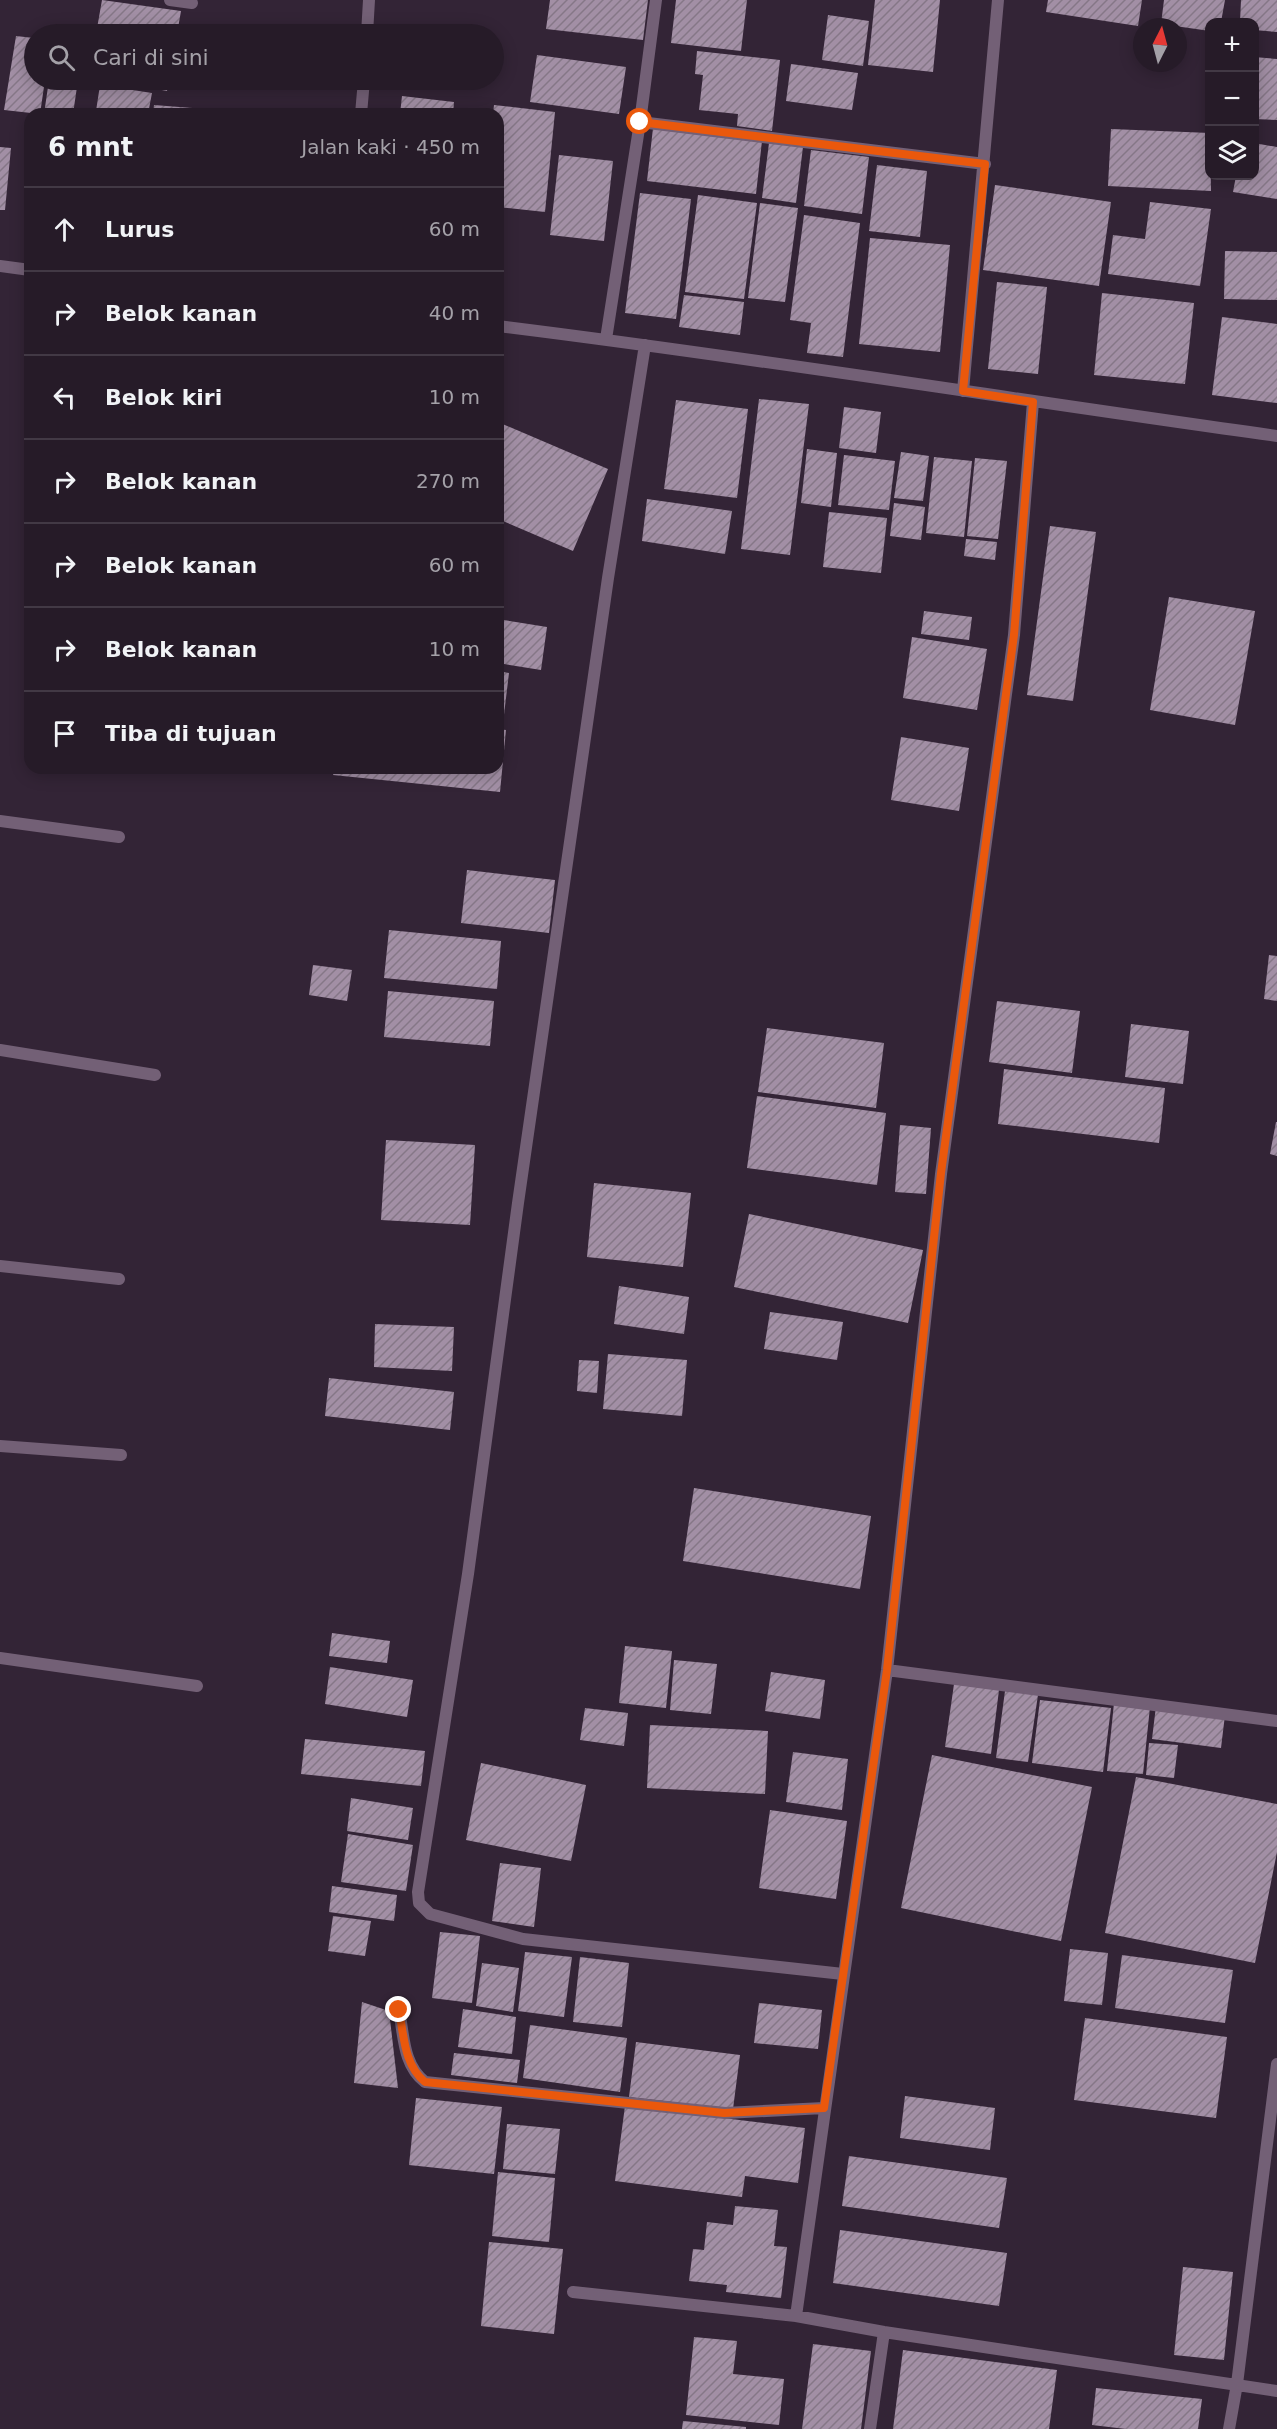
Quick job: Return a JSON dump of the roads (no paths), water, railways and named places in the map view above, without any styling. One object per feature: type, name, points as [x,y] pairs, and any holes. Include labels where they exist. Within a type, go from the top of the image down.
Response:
[{"type":"street","points":[[170,0],[192,3]]},
{"type":"street","points":[[368,24],[369,0]]},
{"type":"street","points":[[606,339],[640,122],[656,0]]},
{"type":"street","points":[[963,391],[998,0]]},
{"type":"street","points":[[362,108],[363,90]]},
{"type":"street","points":[[640,122],[985,164]]},
{"type":"street","points":[[0,266],[24,269]]},
{"type":"street","points":[[504,327],[606,339],[1033,402],[1277,435]]},
{"type":"street","points":[[645,345],[608,578],[516,1215],[468,1574],[418,1892],[419,1903],[430,1914],[523,1939],[843,1974]]},
{"type":"street","points":[[796,2316],[887,1670],[941,1173],[1014,635],[1033,402]]},
{"type":"street","points":[[0,821],[119,837]]},
{"type":"street","points":[[0,1050],[155,1075]]},
{"type":"street","points":[[0,1266],[119,1279]]},
{"type":"street","points":[[0,1446],[121,1455]]},
{"type":"street","points":[[0,1658],[197,1686]]},
{"type":"street","points":[[887,1670],[1277,1721]]},
{"type":"street","points":[[399,2010],[408,2062],[417,2076],[425,2082],[724,2113],[824,2108]]},
{"type":"street","points":[[1229,2429],[1237,2384],[1277,2064]]},
{"type":"street","points":[[573,2292],[796,2316],[884,2332],[1277,2391]]},
{"type":"street","points":[[870,2429],[884,2332]]}]
